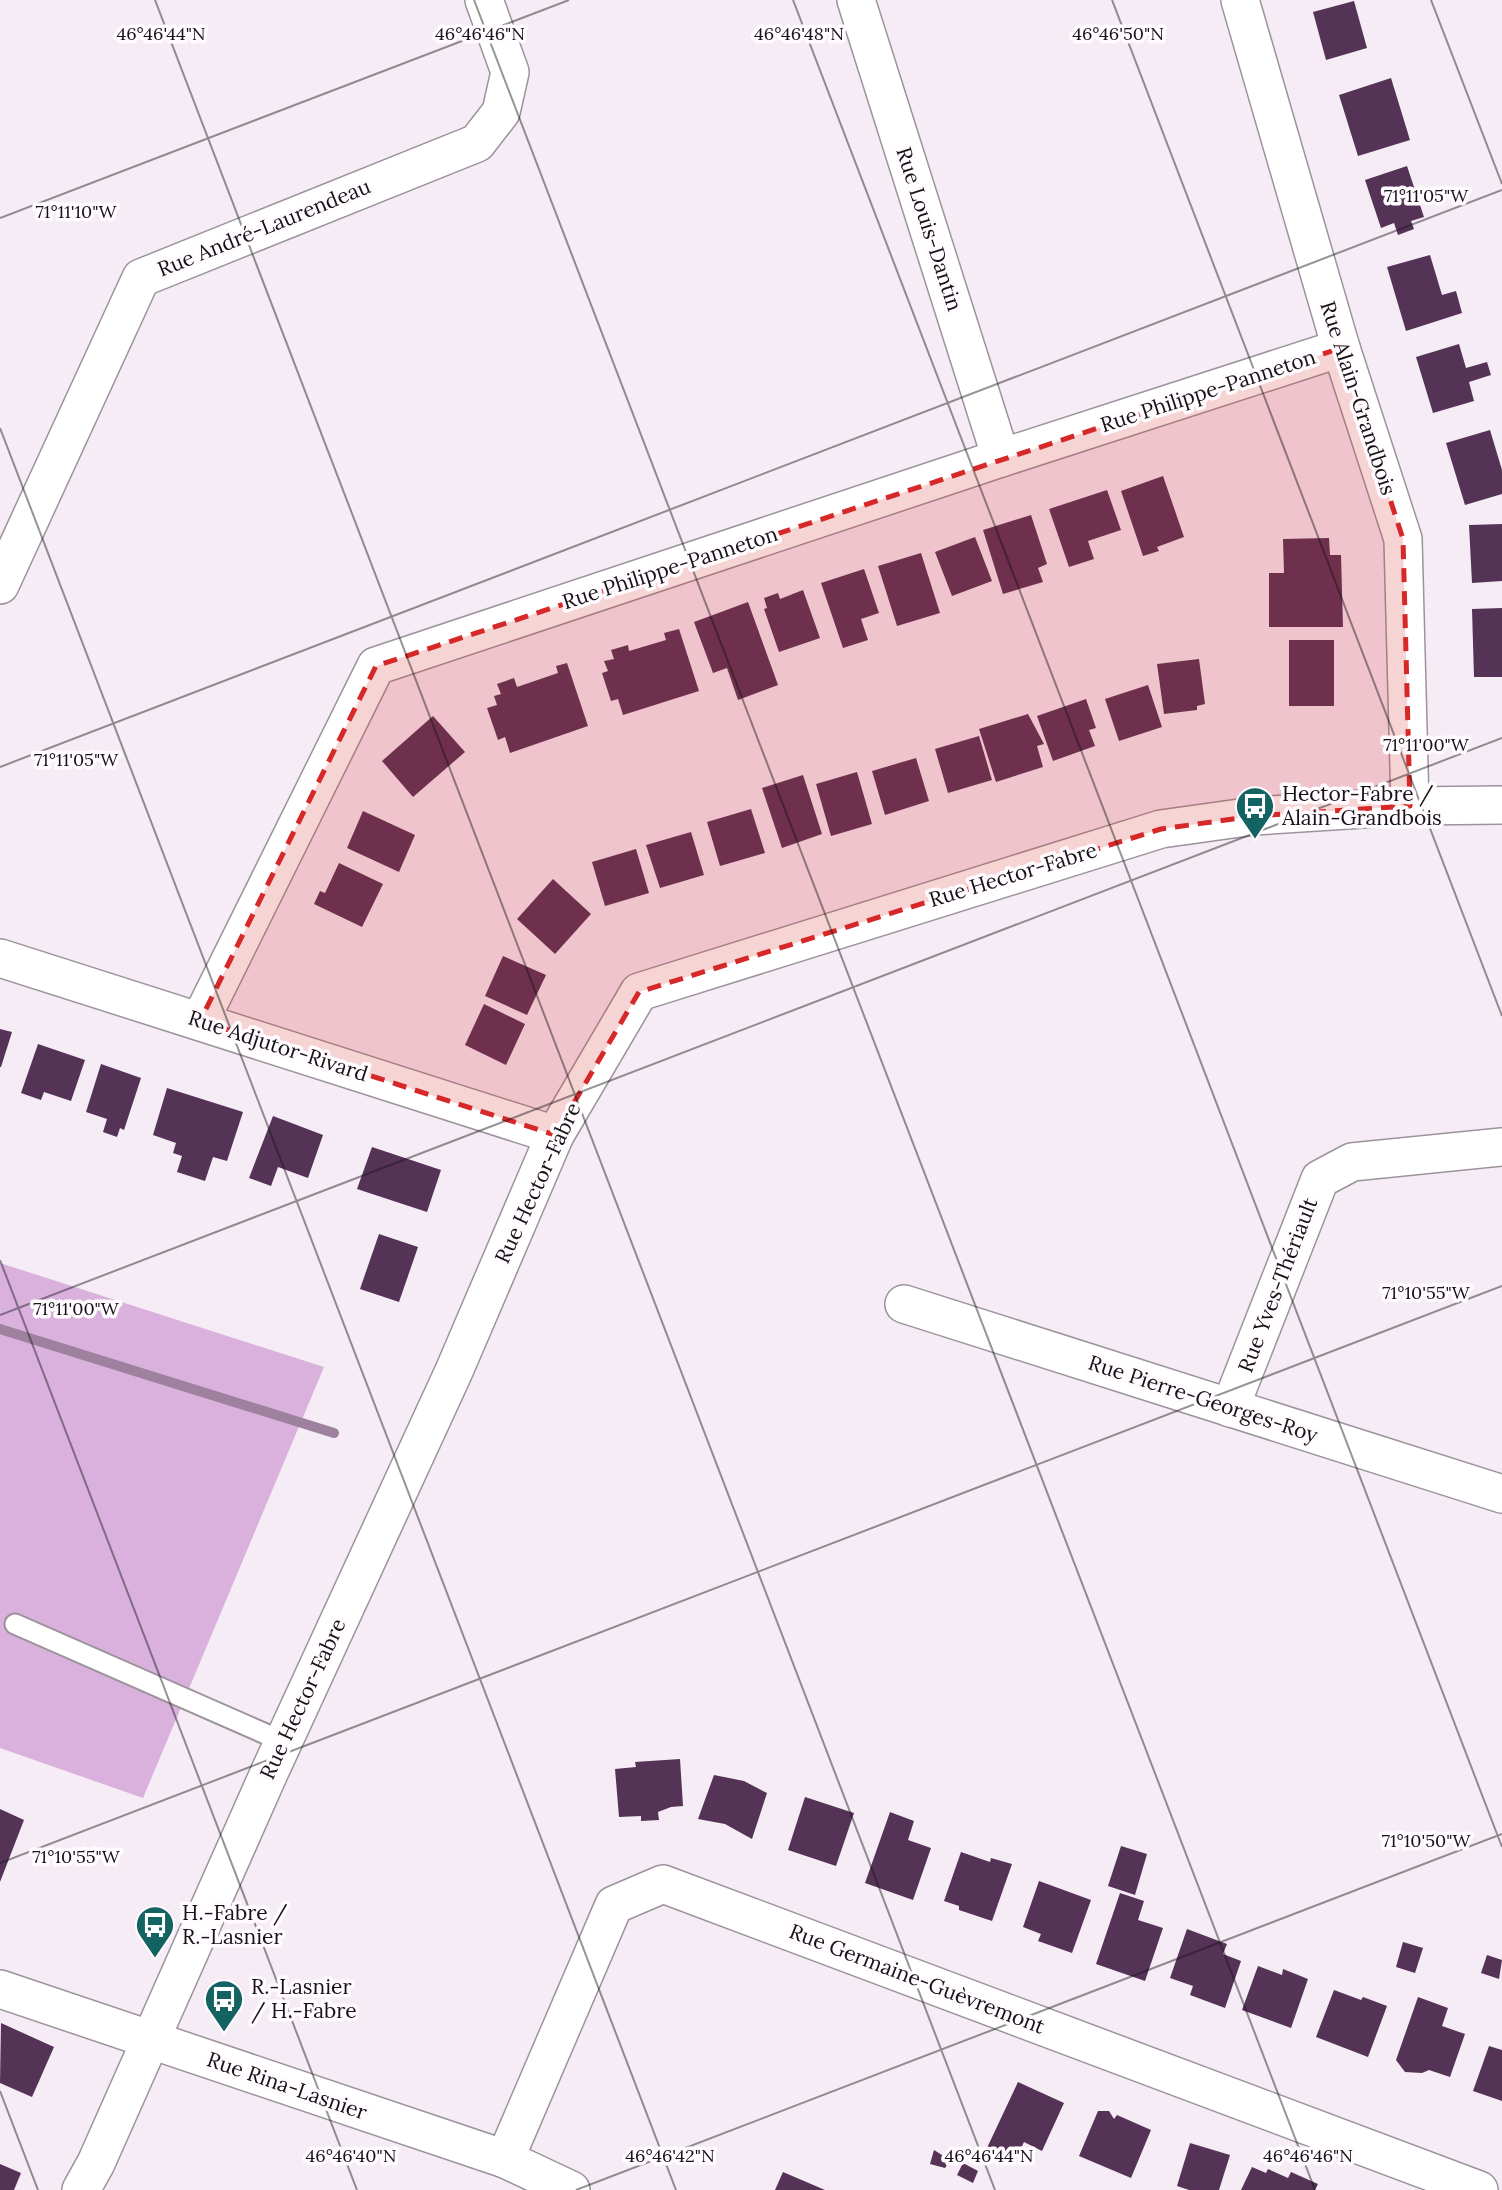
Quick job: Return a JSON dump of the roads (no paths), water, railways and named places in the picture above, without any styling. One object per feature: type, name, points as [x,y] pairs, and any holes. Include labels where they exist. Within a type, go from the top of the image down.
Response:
[{"type":"street","name":"Rue André-Laurendeau","points":[[0,585],[141,278],[477,143],[501,112],[510,72],[484,0]]},
{"type":"street","name":"Rue Louis-Dantin","points":[[856,0],[1001,458]]},
{"type":"street","name":"Rue Alain-Grandbois","points":[[1240,0],[1341,348],[1403,539],[1410,806]]},
{"type":"street","name":"Rue Philippe-Panneton","points":[[200,1021],[376,666],[1341,348]]},
{"type":"street","name":"Rue Hector-Fabre","points":[[81,2190],[96,2163],[454,1371],[555,1135],[639,992],[1161,829],[1254,816],[1410,806],[1502,805]]},
{"type":"street","name":"Rue Adjutor-Rivard","points":[[0,958],[555,1135]]},
{"type":"street","name":"Rue Yves-Thériault","points":[[1230,1408],[1320,1179],[1352,1162],[1502,1147]]},
{"type":"street","name":"Rue Pierre-Georges-Roy","points":[[904,1304],[1502,1494]]},
{"type":"street","name":"Rue Germaine-Guèvremont","points":[[505,2159],[614,1905],[663,1884],[1479,2190]]},
{"type":"street","name":"Rue Rina-Lasnier","points":[[0,1989],[505,2159],[571,2190]]},
{"type":"lane","points":[[15,1623],[284,1742]]},
{"type":"waterway","points":[[0,1329],[334,1433]]},
{"type":"place","name":"Hector-Fabre / Alain-Grandbois","points":[[1255,840]]},
{"type":"place","name":"H.-Fabre / R.-Lasnier","points":[[155,1959]]},
{"type":"place","name":"R.-Lasnier / H.-Fabre","points":[[224,2033]]}]
